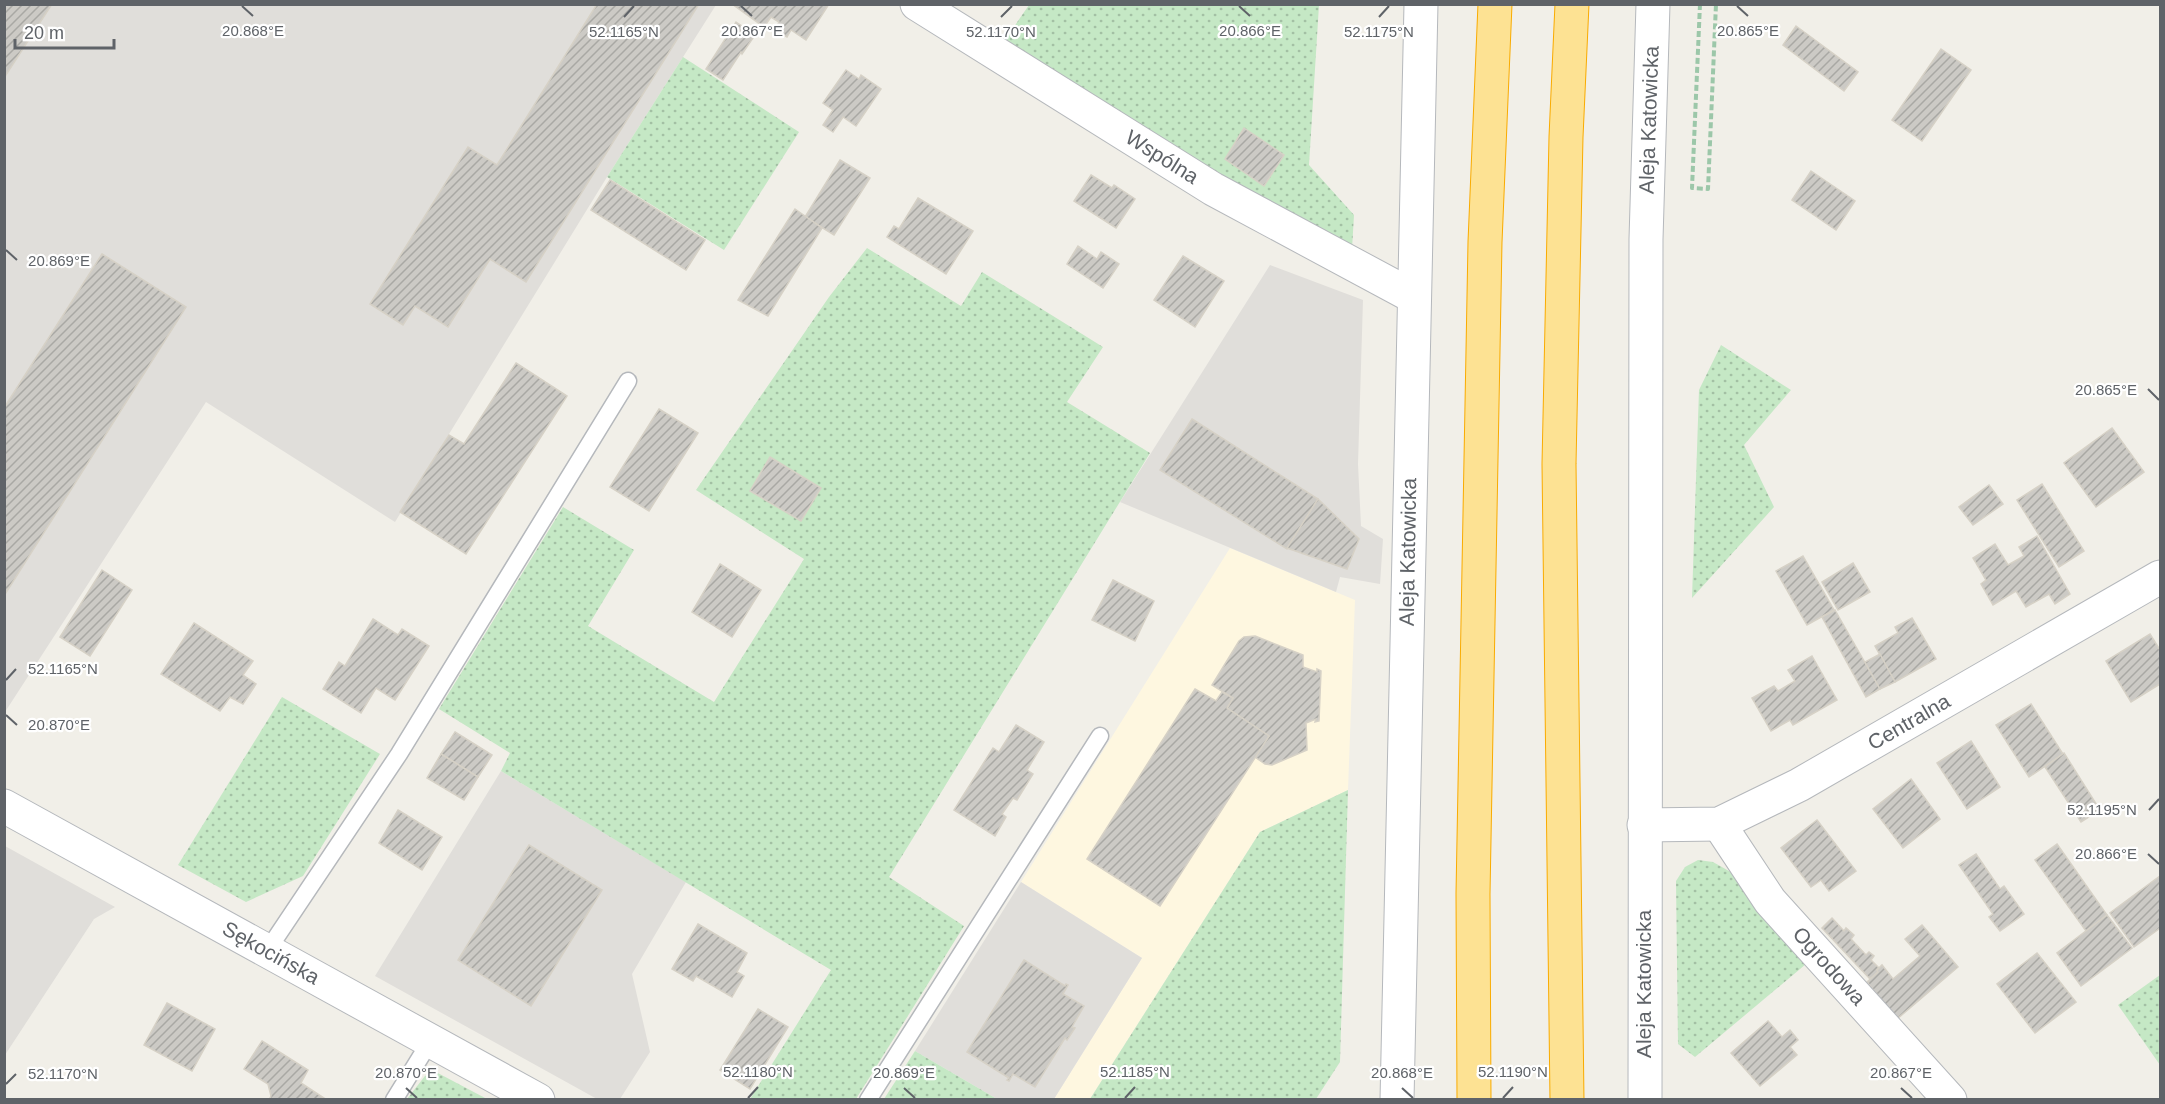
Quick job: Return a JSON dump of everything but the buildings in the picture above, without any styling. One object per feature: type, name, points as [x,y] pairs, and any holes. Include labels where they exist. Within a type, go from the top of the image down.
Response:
[{"type":"highway","points":[[1474,1100],[1474,870],[1485,242],[1495,4]]},
{"type":"highway","points":[[1567,1100],[1560,464],[1566,137],[1572,4]]},
{"type":"street","name":"Wspólna","points":[[917,4],[1213,189],[1414,297]]},
{"type":"street","name":"Aleja Katowicka","points":[[1396,1100],[1421,4]]},
{"type":"street","name":"Aleja Katowicka","points":[[1645,1100],[1646,239],[1653,4]]},
{"type":"street","name":"Centralna","points":[[1644,825],[1719,824],[1798,785],[2160,577]]},
{"type":"street","name":"Sękocińska","points":[[4,806],[538,1100]]},
{"type":"street","name":"Ogrodowa","points":[[1719,824],[1770,902],[1950,1100]]},
{"type":"lane","points":[[267,951],[399,754],[628,381]]},
{"type":"lane","points":[[868,1100],[1100,736]]},
{"type":"lane","points":[[394,1100],[430,1040]]},
{"type":"path","points":[[1700,4],[1692,188],[1708,189],[1716,4]]},
{"type":"shaded area","points":[[5,5],[716,5],[607,177],[395,522],[206,402],[5,712]]},
{"type":"shaded area","points":[[1270,265],[1363,300],[1358,464],[1361,526],[1383,539],[1380,584],[1340,577],[1336,592],[1120,502]]},
{"type":"shaded area","points":[[1230,548],[1355,600],[1348,790],[1260,832],[1090,1099],[1054,1099],[1142,958],[1021,882]]},
{"type":"shaded area","points":[[501,771],[686,882],[632,974],[650,1052],[620,1099],[597,1099],[375,976]]},
{"type":"shaded area","points":[[5,846],[115,907],[94,919],[5,1055]]},
{"type":"shaded area","points":[[1021,882],[1142,958],[1054,1099],[997,1099],[915,1051]]},
{"type":"green space","points":[[1029,5],[1319,5],[1309,165],[1354,215],[1352,249],[1286,220],[1002,44]]},
{"type":"green space","points":[[683,57],[799,132],[724,250],[607,177]]},
{"type":"green space","points":[[867,248],[961,306],[982,272],[1103,347],[1067,402],[1150,453],[889,877],[964,926],[856,1099],[750,1099],[831,970],[501,771],[510,753],[439,709],[563,507],[634,550],[588,626],[714,702],[804,559],[696,490],[829,297]]},
{"type":"green space","points":[[1721,345],[1791,390],[1744,445],[1774,507],[1692,598],[1699,390]]},
{"type":"green space","points":[[282,697],[380,754],[303,876],[246,902],[178,865]]},
{"type":"green space","points":[[1348,790],[1340,1062],[1316,1099],[1090,1099],[1260,832]]},
{"type":"green space","points":[[1698,860],[1713,862],[1736,875],[1812,959],[1695,1057],[1678,1044],[1676,881],[1685,867]]},
{"type":"green space","points":[[2160,975],[2160,1065],[2118,1005]]},
{"type":"green space","points":[[915,1051],[997,1099],[884,1099]]},
{"type":"green space","points":[[434,1071],[487,1099],[407,1099],[425,1076]]}]
